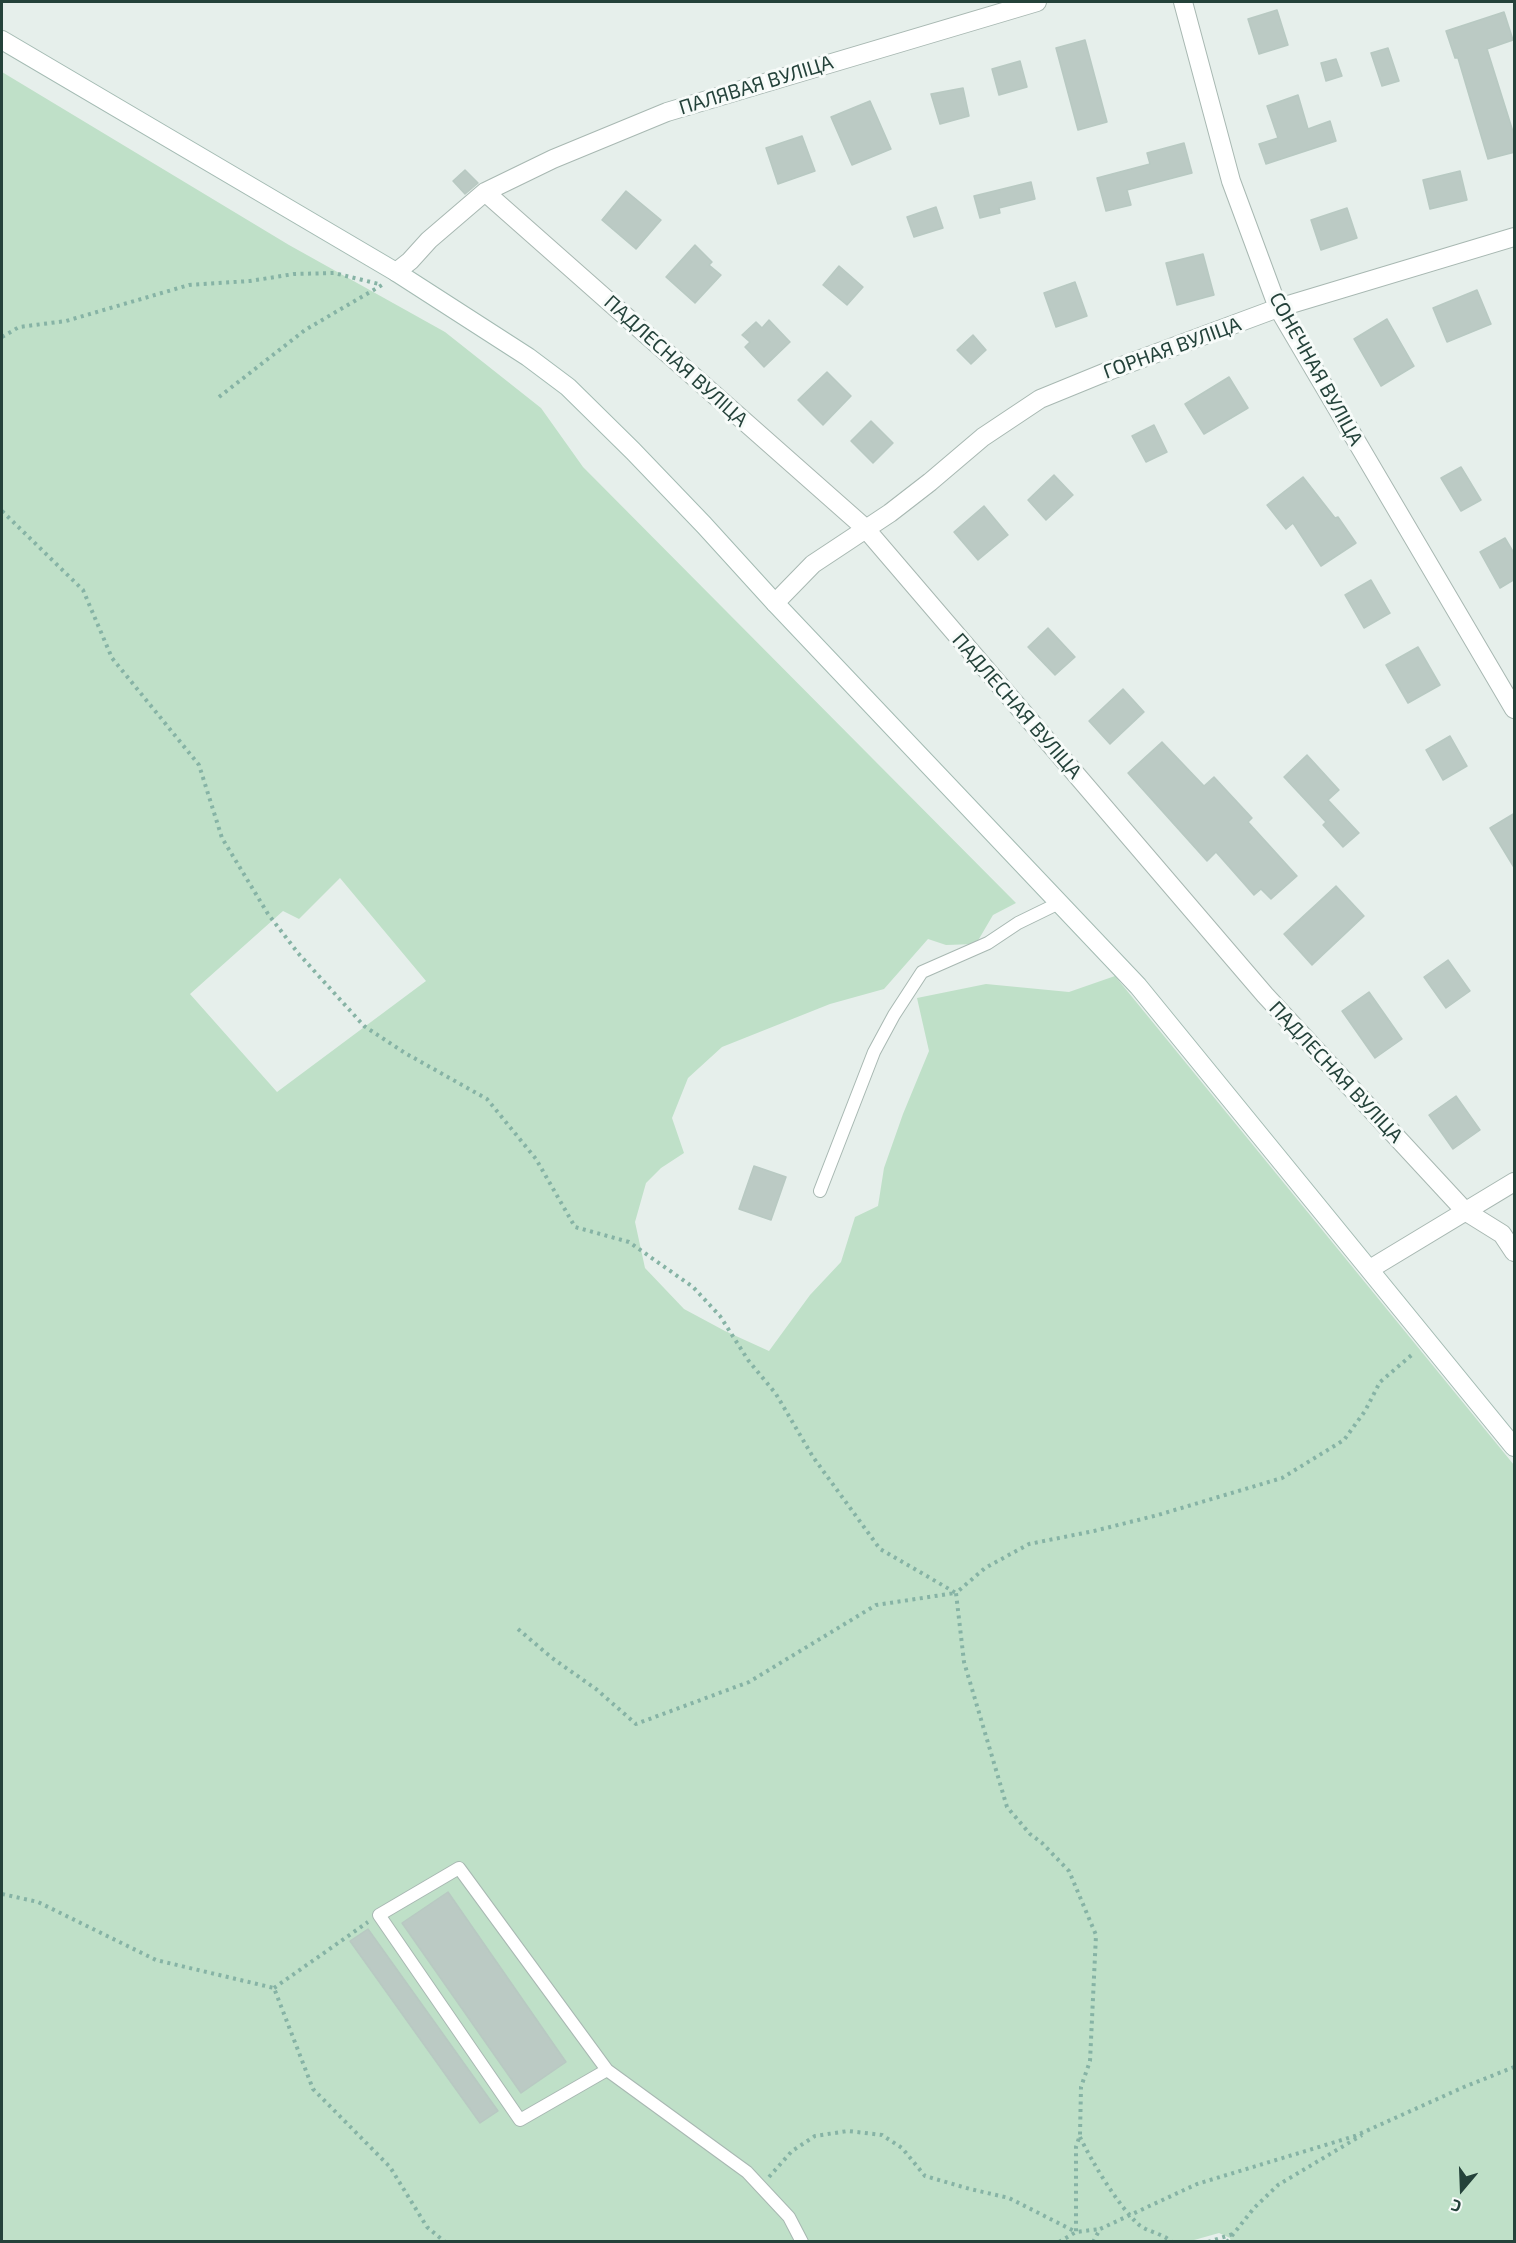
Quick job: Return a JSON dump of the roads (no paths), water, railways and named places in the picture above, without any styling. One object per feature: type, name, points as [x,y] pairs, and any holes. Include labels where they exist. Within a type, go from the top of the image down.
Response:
[{"type":"street","name":"ПАЛЯВАЯ ВУЛІЦА","points":[[396,272],[485,192],[553,159],[667,112],[1036,2]]},
{"type":"street","name":"СОНЕЧНАЯ ВУЛІЦА","points":[[1183,2],[1231,181],[1278,309],[1515,709]]},
{"type":"street","points":[[2,40],[396,272],[528,357],[568,387],[649,467],[1138,986],[1515,1447]]},
{"type":"street","name":"ПАДЛЕСНАЯ ВУЛІЦА","points":[[485,192],[865,528],[1265,995],[1465,1211],[1502,1234],[1515,1252]]},
{"type":"street","name":"ГОРНАЯ ВУЛІЦА","points":[[775,603],[813,564],[890,513],[983,437],[1040,399],[1111,369],[1278,309],[1515,237]]},
{"type":"street","points":[[1370,1269],[1515,1182]]},
{"type":"lane","points":[[820,1191],[874,1052],[894,1015],[922,972],[988,943],[1018,923],[1059,903]]},
{"type":"lane","points":[[607,2070],[520,2120],[379,1915],[459,1868],[607,2070],[747,2172],[789,2217],[802,2241]]}]
